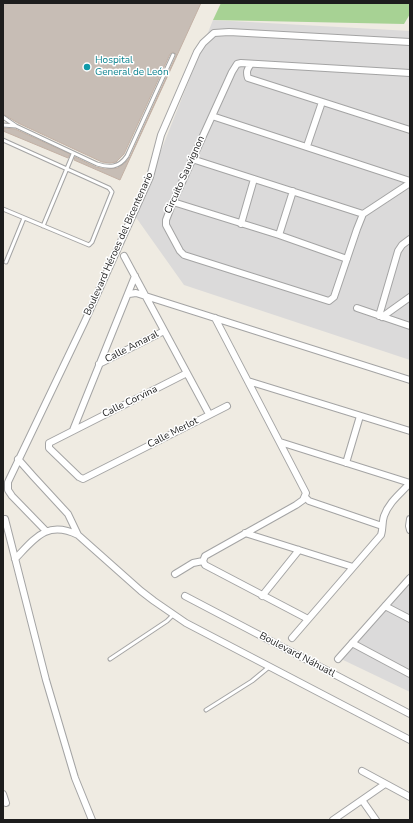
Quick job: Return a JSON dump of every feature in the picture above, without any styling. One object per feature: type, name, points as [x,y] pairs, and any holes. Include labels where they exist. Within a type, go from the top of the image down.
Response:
[{"type":"street","name":"Boulevard Héroes del Bicentenario","points":[[46,531],[12,496],[8,490],[8,482],[18,458],[85,321],[150,177],[161,135],[193,61],[203,43],[214,33],[229,32],[410,42]]},
{"type":"street","name":"Circuito Sauvignon","points":[[363,214],[334,297],[329,301],[187,256],[180,251],[166,225],[166,220],[173,202],[192,159],[235,66],[239,63],[410,73]]},
{"type":"street","points":[[251,64],[247,68],[248,78],[410,130]]},
{"type":"street","points":[[307,146],[322,102]]},
{"type":"street","points":[[212,116],[307,146],[410,182]]},
{"type":"street","points":[[192,159],[363,214],[410,182]]},
{"type":"street","points":[[241,224],[254,179]]},
{"type":"street","points":[[279,236],[293,191]]},
{"type":"street","points":[[173,202],[347,259]]},
{"type":"street","points":[[380,316],[398,251],[402,245],[410,239]]},
{"type":"street","name":"Calle Merlot","points":[[48,445],[50,450],[83,479],[209,414],[124,256]]},
{"type":"street","points":[[73,430],[135,276]]},
{"type":"street","points":[[129,294],[136,294],[166,303],[410,380]]},
{"type":"street","points":[[380,316],[410,298]]},
{"type":"street","points":[[154,312],[166,303]]},
{"type":"street","points":[[357,308],[410,326]]},
{"type":"street","points":[[175,574],[193,564],[203,561],[205,556],[296,505],[305,498],[306,491],[215,318]]},
{"type":"street","points":[[222,332],[232,324]]},
{"type":"street","name":"Calle Amaral","points":[[99,364],[164,331]]},
{"type":"street","name":"Calle Corvina","points":[[48,445],[73,430],[187,373]]},
{"type":"street","points":[[248,382],[410,431]]},
{"type":"street","points":[[209,414],[226,406]]},
{"type":"street","points":[[346,463],[360,416]]},
{"type":"street","points":[[280,442],[410,483],[389,505],[384,517],[381,535],[292,638]]},
{"type":"street","points":[[18,458],[68,514],[78,535]]},
{"type":"street","points":[[305,498],[309,501],[382,526]]},
{"type":"street","points":[[6,519],[48,687],[75,778],[92,820]]},
{"type":"street","points":[[410,519],[410,530]]},
{"type":"street","points":[[15,559],[34,539],[46,531],[54,529],[68,530],[78,535],[141,591],[209,636],[410,740]]},
{"type":"street","points":[[245,533],[353,567]]},
{"type":"street","points":[[262,596],[299,550]]},
{"type":"street","points":[[203,561],[205,565],[308,619]]},
{"type":"street","points":[[338,659],[410,578]]},
{"type":"street","name":"Boulevard Náhuatl","points":[[185,596],[410,714]]},
{"type":"street","points":[[386,606],[410,619]]},
{"type":"street","points":[[352,643],[410,674]]},
{"type":"street","points":[[362,771],[410,797]]},
{"type":"street","points":[[333,820],[386,784]]},
{"type":"street","points":[[3,794],[6,803]]},
{"type":"street","points":[[362,800],[376,820]]},
{"type":"lane","points":[[16,126],[3,126],[5,118],[16,126],[73,154],[97,164],[108,167],[116,166],[124,161],[174,55]]},
{"type":"lane","points":[[3,140],[109,188],[112,192],[91,244],[88,245],[3,209]]},
{"type":"lane","points":[[42,226],[73,154]]},
{"type":"lane","points":[[6,262],[24,218]]},
{"type":"lane","points":[[110,659],[167,621],[174,614]]},
{"type":"lane","points":[[206,710],[269,667]]},
{"type":"shaded area","points":[[213,20],[410,31],[410,360],[184,285],[135,216]]},
{"type":"shaded area","points":[[410,572],[410,692],[339,658]]},
{"type":"green space","points":[[221,3],[410,3],[410,14],[404,24],[213,20]]},
{"type":"building","name":"Hospital General de León","points":[[3,3],[201,3],[120,180],[74,160],[75,157],[96,167],[105,169],[118,168],[126,162],[130,157],[176,54],[173,52],[170,54],[124,154],[116,162],[102,162],[18,123],[3,114]]},
{"type":"building","points":[[3,128],[15,129],[70,154],[68,158],[3,131]]},
{"type":"place","name":"Hospital General de León","points":[[87,67]]}]
